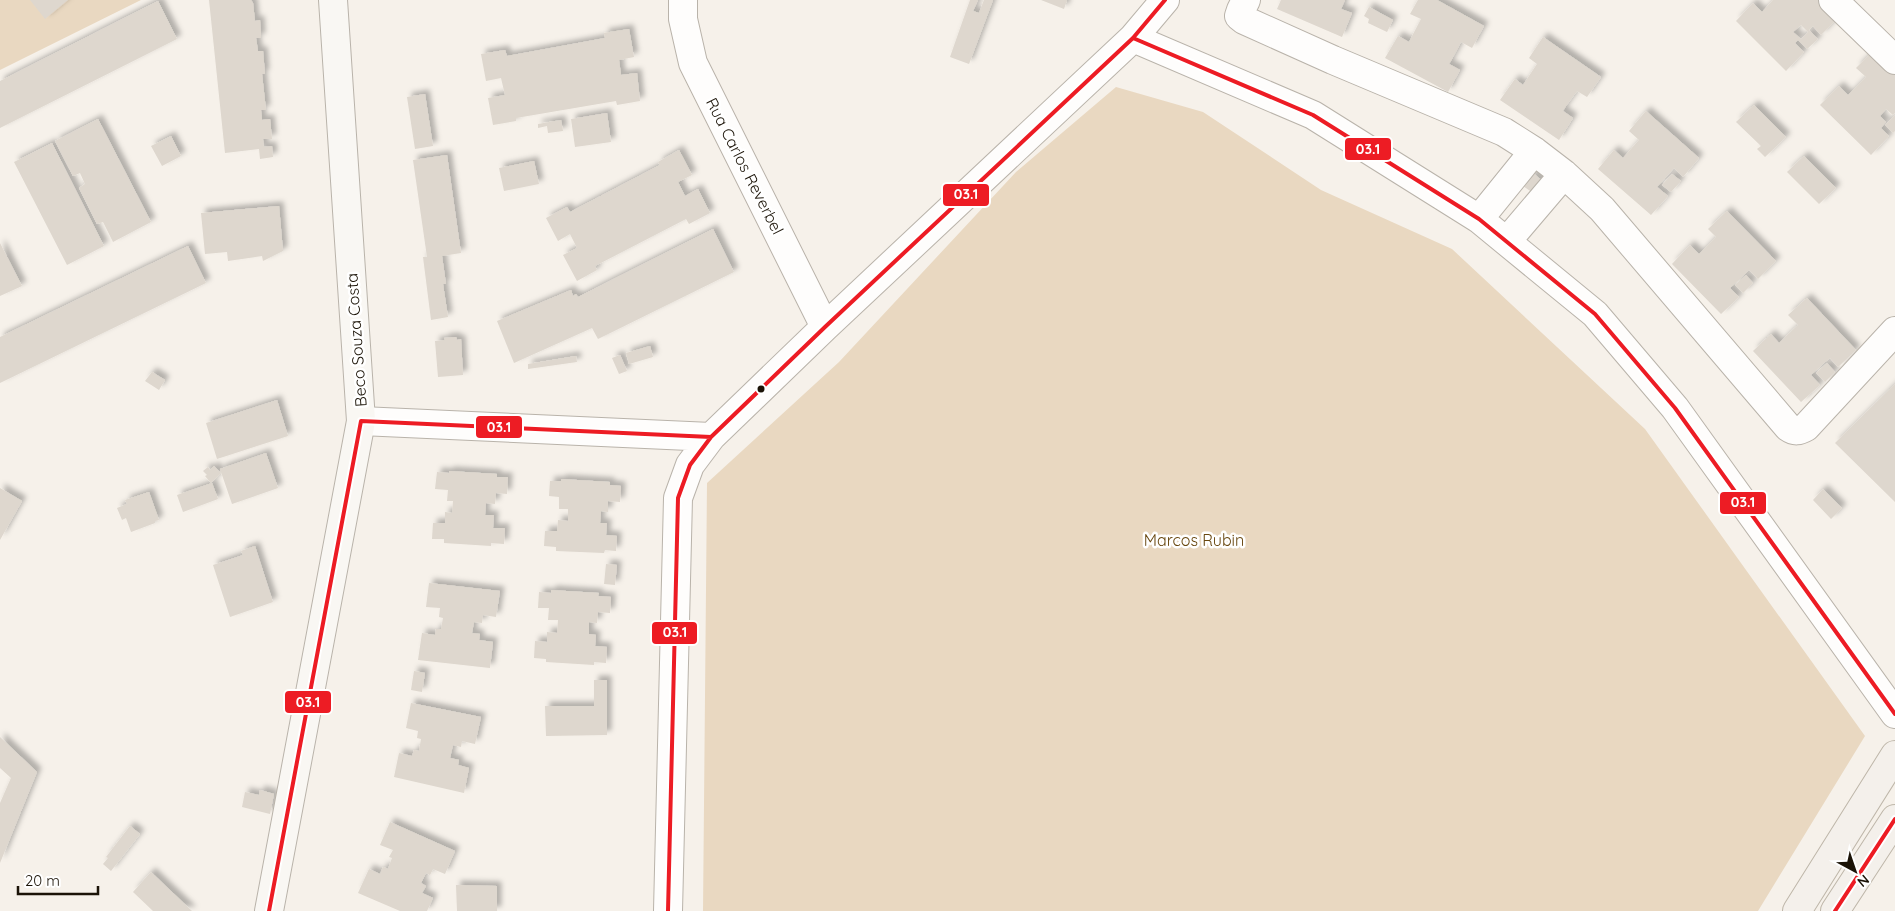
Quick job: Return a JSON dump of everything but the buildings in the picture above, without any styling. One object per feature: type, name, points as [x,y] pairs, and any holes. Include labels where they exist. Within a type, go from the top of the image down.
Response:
[{"type":"main road","points":[[1797,911],[1895,755]]},
{"type":"main road","points":[[1836,911],[1895,819]]},
{"type":"street","name":"Beco Souza Costa","points":[[269,911],[361,421],[333,0]]},
{"type":"street","name":"Rua Carlos Reverbel","points":[[683,0],[683,19],[693,63],[825,327]]},
{"type":"street","points":[[668,911],[678,498],[690,465],[710,437],[1133,38],[1165,0]]},
{"type":"street","points":[[1246,0],[1239,16],[1244,20],[1333,60],[1504,132],[1534,151],[1564,174],[1602,209],[1788,427],[1794,431],[1806,428],[1895,331]]},
{"type":"street","points":[[1833,0],[1895,60]]},
{"type":"street","points":[[1133,38],[1313,115],[1479,219],[1595,314],[1675,408],[1895,714]]},
{"type":"street","points":[[1479,219],[1534,151]]},
{"type":"street","points":[[1507,241],[1564,174]]},
{"type":"street","points":[[361,421],[710,437]]},
{"type":"green space","points":[[0,0],[141,0],[0,70]]},
{"type":"green space","name":"Marcos Rubin","points":[[1116,87],[1203,112],[1321,190],[1452,249],[1645,429],[1865,736],[1758,911],[703,911],[707,483],[839,362],[1016,172]]},
{"type":"transit line","name":"03.1","points":[[668,911],[678,498],[690,465],[711,437],[825,327],[1133,38],[1165,0]]},
{"type":"transit line","name":"03.1","points":[[1133,38],[1313,115],[1479,219],[1595,314],[1675,408],[1895,714]]},
{"type":"transit line","name":"03.1","points":[[269,911],[361,421],[711,437]]},
{"type":"transit line","name":"03.1","points":[[1835,911],[1895,819]]}]
